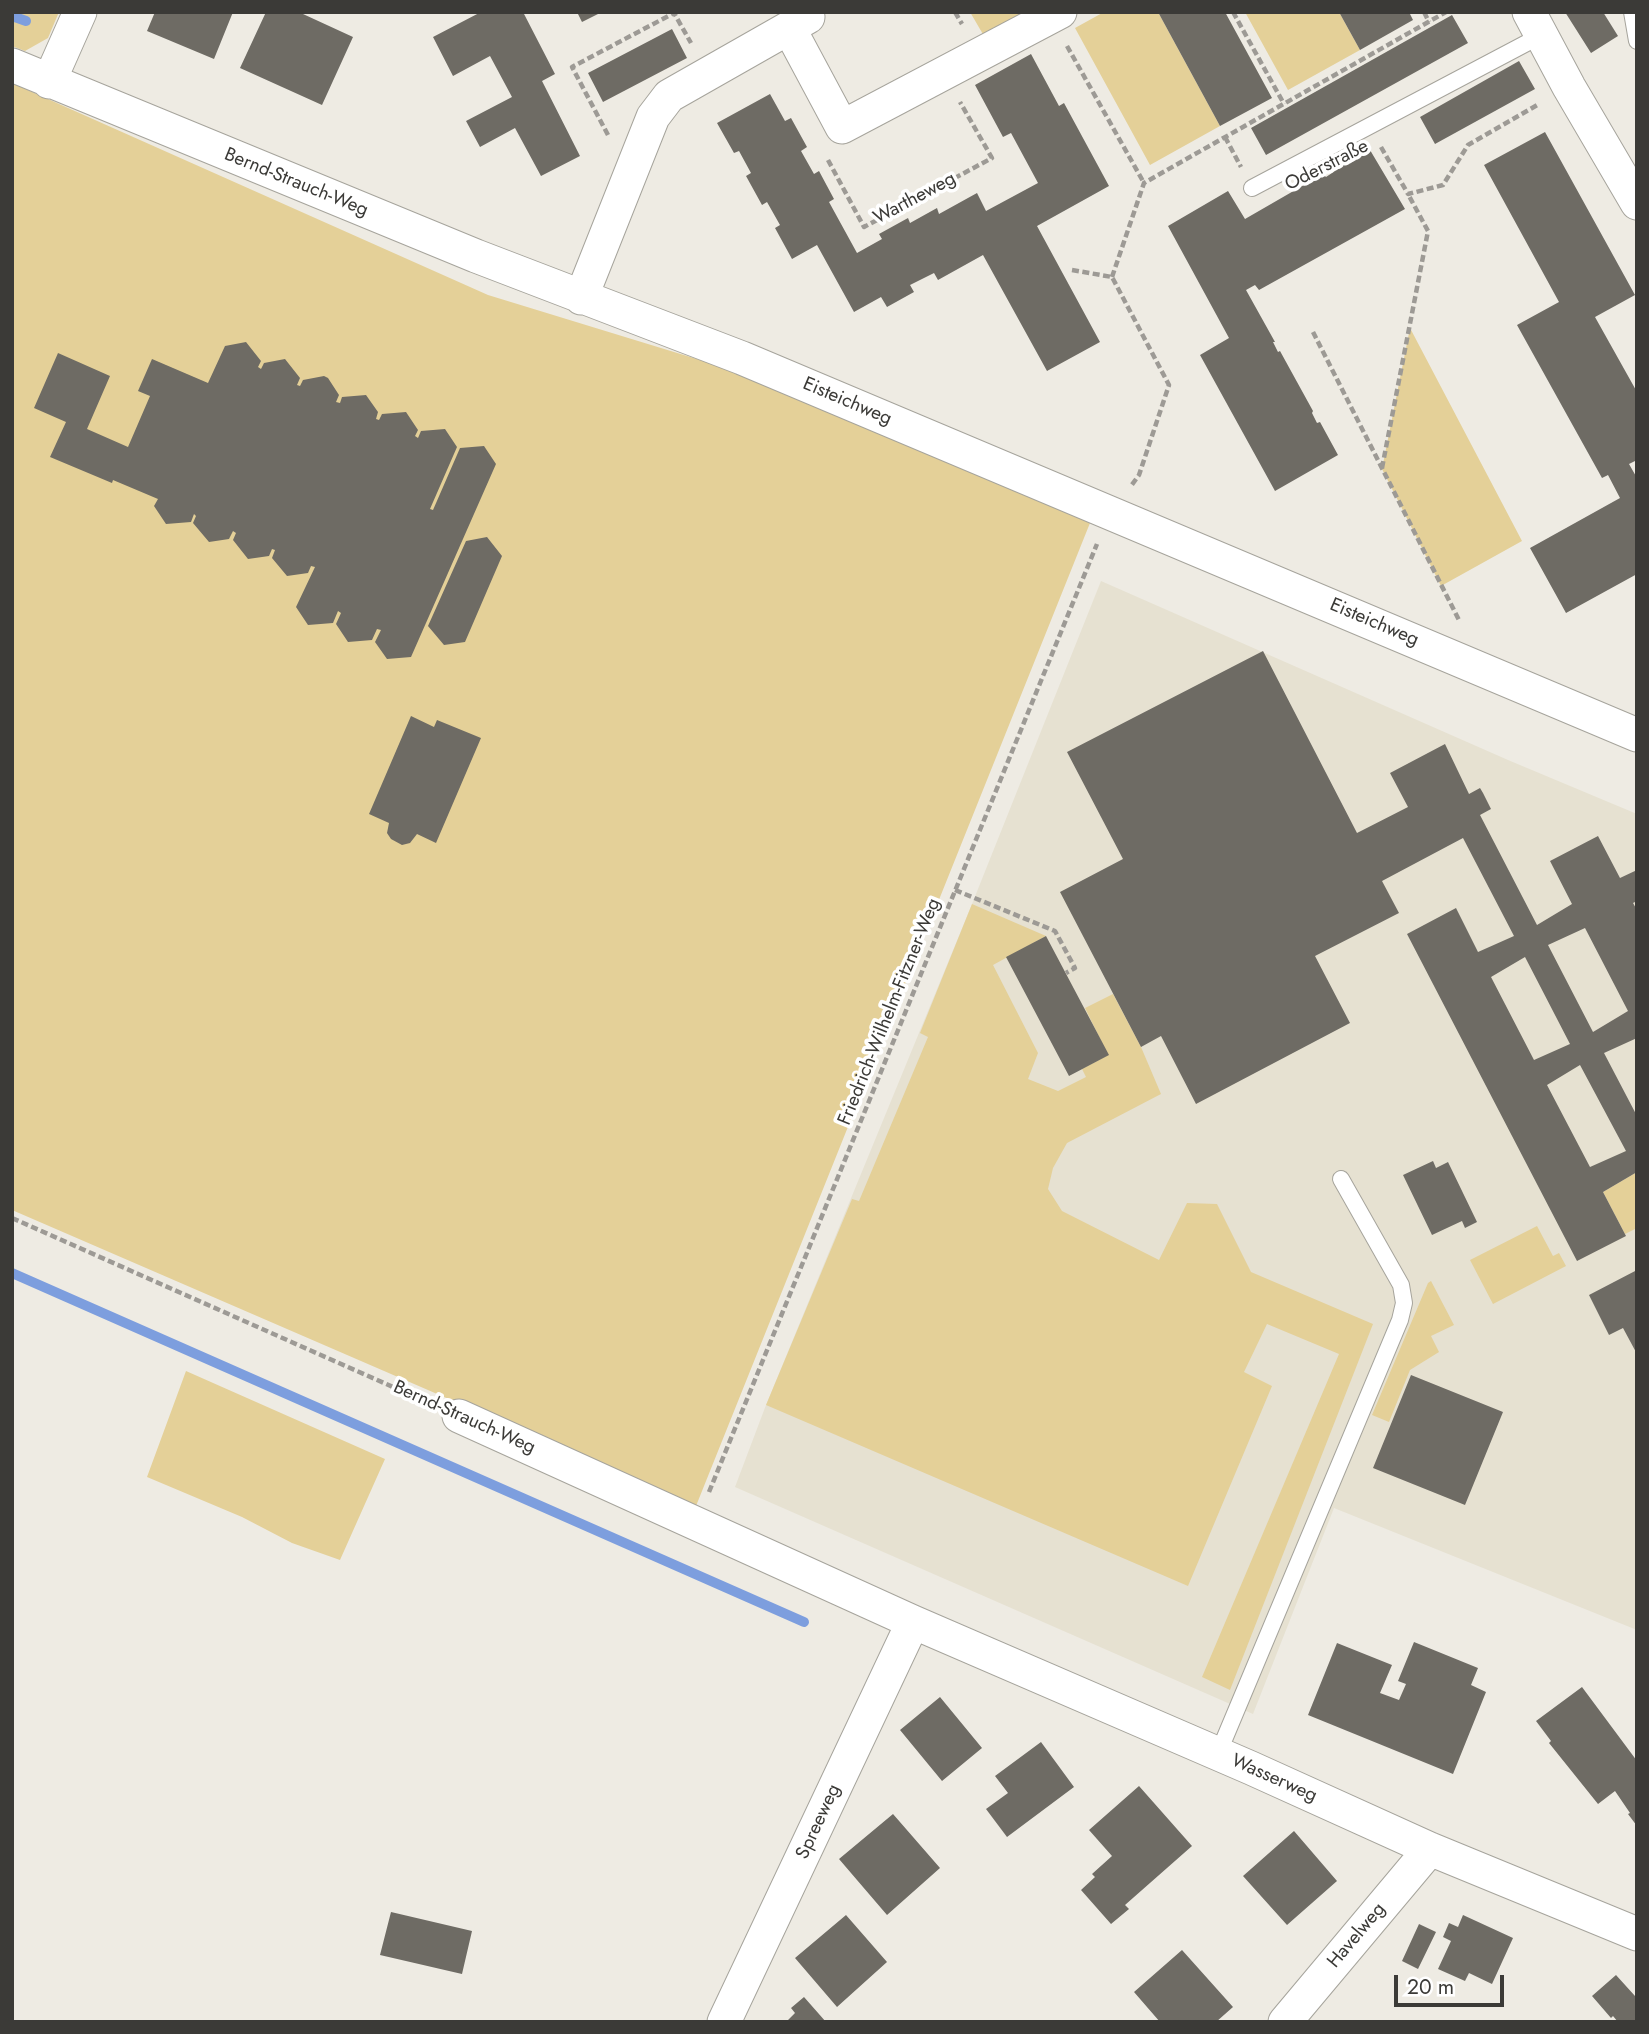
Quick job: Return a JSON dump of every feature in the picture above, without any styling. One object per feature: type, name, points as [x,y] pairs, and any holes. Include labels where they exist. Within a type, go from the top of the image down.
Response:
[{"type":"street","points":[[50,82],[80,12]]},
{"type":"street","points":[[581,298],[653,117],[669,96],[799,23],[842,127],[1056,15]]},
{"type":"street","points":[[1534,24],[1569,87],[1633,188]]},
{"type":"street","name":"Bernd-Strauch-Weg","points":[[12,65],[581,298]]},
{"type":"street","name":"Eisteichweg","points":[[581,298],[742,358],[1637,735]]},
{"type":"street","name":"Bernd-Strauch-Weg","points":[[459,1416],[913,1622]]},
{"type":"street","name":"Wasserweg","points":[[913,1622],[1430,1849],[1637,1934]]},
{"type":"street","name":"Spreeweg","points":[[724,2022],[913,1622]]},
{"type":"street","name":"Havelweg","points":[[1285,2022],[1430,1849]]},
{"type":"lane","points":[[1632,12],[1637,41]]},
{"type":"lane","points":[[1252,188],[1534,24]]},
{"type":"lane","points":[[1218,1754],[1400,1320],[1404,1303],[1401,1285],[1341,1179]]},
{"type":"path","points":[[1233,12],[1284,104]]},
{"type":"path","points":[[1424,12],[1429,22]]},
{"type":"path","points":[[1110,512],[1139,475],[1169,385],[1112,277],[1144,183],[1446,12]]},
{"type":"path","points":[[630,178],[572,67],[674,13],[709,74]]},
{"type":"path","points":[[1056,15],[1144,183]]},
{"type":"path","name":"Wartheweg","points":[[825,153],[864,227],[992,158],[943,74]]},
{"type":"path","points":[[1408,194],[1443,185],[1468,145],[1569,87]]},
{"type":"path","points":[[1225,136],[1252,188]]},
{"type":"path","name":"Oderstraße","points":[[1377,140],[1429,231],[1382,469]]},
{"type":"path","points":[[1072,270],[1112,277]]},
{"type":"path","points":[[1312,332],[1483,669]]},
{"type":"path","name":"Friedrich-Wilhelm-Fitzner-Weg","points":[[697,1522],[1110,512]]},
{"type":"path","points":[[955,890],[1055,931],[1075,968],[1066,973]]},
{"type":"path","name":"Bernd-Strauch-Weg","points":[[12,1218],[459,1416]]},
{"type":"shaded area","points":[[12,12],[59,12],[48,38],[25,51],[12,46]]},
{"type":"shaded area","points":[[970,12],[1027,12],[984,36]]},
{"type":"shaded area","points":[[1104,12],[1158,12],[1220,126],[1150,165],[1075,28]]},
{"type":"shaded area","points":[[1245,12],[1339,12],[1360,50],[1288,90]]},
{"type":"shaded area","points":[[12,83],[488,295],[736,371],[1094,513],[696,1506],[12,1210]]},
{"type":"shaded area","points":[[1410,328],[1522,541],[1441,586],[1382,469]]},
{"type":"shaded area","points":[[1101,581],[1637,814],[1637,1630],[1334,1508],[1253,1714],[735,1487]]},
{"type":"shaded area","points":[[972,904],[1046,936],[993,965],[1038,1053],[1028,1079],[1058,1091],[1086,1077],[1082,1069],[1108,1055],[1085,1008],[1113,994],[1141,1047],[1161,1094],[1067,1143],[1053,1168],[1048,1189],[1062,1211],[1159,1260],[1187,1203],[1217,1204],[1251,1272],[1373,1324],[1230,1690],[1202,1677],[1339,1354],[1267,1324],[1244,1372],[1272,1386],[1188,1586],[766,1405],[852,1199],[859,1201],[928,1037],[920,1033]]},
{"type":"shaded area","points":[[1637,1172],[1637,1228],[1625,1234],[1603,1192]]},
{"type":"shaded area","points":[[1537,1226],[1553,1256],[1559,1253],[1566,1266],[1493,1304],[1470,1260]]},
{"type":"shaded area","points":[[1431,1281],[1454,1325],[1431,1336],[1439,1352],[1410,1370],[1389,1422],[1372,1415]]},
{"type":"shaded area","points":[[186,1371],[385,1459],[340,1560],[292,1543],[242,1517],[147,1477]]},
{"type":"building","points":[[155,12],[233,12],[214,59],[147,31]]},
{"type":"building","points":[[266,12],[304,12],[303,14],[353,37],[322,105],[240,68]]},
{"type":"building","points":[[481,12],[523,12],[555,74],[542,81],[580,156],[541,176],[515,128],[480,147],[466,121],[512,97],[490,56],[453,76],[433,37]]},
{"type":"building","points":[[577,12],[602,12],[582,22]]},
{"type":"building","points":[[1158,12],[1225,12],[1272,98],[1220,126]]},
{"type":"building","points":[[1339,12],[1409,12],[1413,20],[1360,50]]},
{"type":"building","points":[[1565,12],[1603,12],[1618,36],[1591,53]]},
{"type":"building","points":[[1452,15],[1468,43],[1266,155],[1251,128]]},
{"type":"building","points":[[672,29],[687,58],[603,102],[588,73]]},
{"type":"building","points":[[1031,54],[1059,106],[1064,103],[1109,186],[1037,226],[1100,342],[1047,371],[983,255],[938,280],[934,273],[910,285],[914,292],[887,307],[881,297],[854,312],[817,245],[792,259],[775,228],[780,225],[767,202],[762,205],[746,176],[751,173],[739,151],[734,153],[717,123],[770,94],[785,121],[791,118],[807,147],[801,151],[814,174],[819,171],[834,199],[829,202],[857,253],[882,239],[879,234],[908,218],[910,223],[937,208],[939,214],[977,193],[986,211],[1038,183],[1011,133],[1003,137],[975,85]]},
{"type":"building","points":[[1519,61],[1535,89],[1435,144],[1420,117]]},
{"type":"building","points":[[1545,132],[1635,295],[1595,317],[1637,392],[1637,460],[1629,464],[1637,478],[1637,574],[1566,613],[1530,548],[1620,498],[1608,475],[1602,478],[1517,325],[1559,302],[1484,165]]},
{"type":"building","points":[[1370,150],[1405,209],[1259,290],[1255,285],[1246,290],[1313,411],[1317,423],[1320,422],[1338,455],[1275,491],[1200,355],[1229,338],[1168,226],[1228,191],[1245,219],[1323,174],[1326,177],[1335,171],[1334,168]]},
{"type":"building","points":[[246,342],[261,361],[258,367],[261,369],[264,363],[285,359],[300,378],[297,385],[300,386],[303,380],[324,376],[339,395],[336,402],[340,403],[342,397],[366,395],[378,412],[376,419],[379,420],[382,414],[406,412],[418,430],[415,436],[418,438],[421,431],[445,429],[457,447],[430,509],[433,510],[460,448],[484,446],[496,464],[411,657],[387,659],[375,642],[381,630],[377,629],[372,640],[348,642],[336,624],[341,613],[338,611],[333,623],[308,625],[296,607],[315,567],[311,566],[308,573],[287,576],[272,558],[275,550],[272,549],[269,556],[248,559],[233,540],[236,533],[233,531],[229,539],[209,542],[193,523],[196,516],[194,514],[191,522],[166,524],[154,506],[158,499],[50,457],[66,422],[34,408],[58,353],[110,376],[87,429],[128,447],[150,396],[138,391],[152,359],[208,383],[225,346]]},
{"type":"building","points":[[487,537],[502,556],[465,642],[444,645],[428,626],[466,541]]},
{"type":"building","points":[[1263,651],[1357,833],[1408,807],[1390,773],[1445,744],[1469,794],[1480,788],[1483,793],[1491,809],[1480,815],[1537,925],[1572,904],[1550,861],[1598,836],[1620,878],[1637,870],[1637,901],[1633,903],[1637,910],[1637,1038],[1604,1053],[1637,1116],[1637,1172],[1603,1192],[1626,1236],[1577,1261],[1407,934],[1456,908],[1478,952],[1514,936],[1463,838],[1382,881],[1399,913],[1315,956],[1350,1023],[1196,1104],[1161,1036],[1141,1047],[1060,892],[1123,859],[1067,752]],"holes":[[[1585,928],[1628,1011],[1593,1032],[1548,945]],[[1525,957],[1570,1044],[1534,1060],[1491,977]],[[1580,1065],[1626,1151],[1590,1167],[1547,1085]]]},
{"type":"building","points":[[411,716],[434,727],[437,720],[481,738],[436,843],[417,834],[410,843],[402,845],[391,839],[387,833],[389,823],[369,814]]},
{"type":"building","points":[[1046,936],[1109,1055],[1069,1076],[1006,957]]},
{"type":"building","points":[[1433,1161],[1436,1168],[1448,1162],[1477,1222],[1465,1228],[1462,1221],[1432,1235],[1403,1175]]},
{"type":"building","points":[[1637,1270],[1637,1354],[1623,1328],[1609,1335],[1589,1295]]},
{"type":"building","points":[[1411,1375],[1503,1412],[1465,1505],[1373,1468]]},
{"type":"building","points":[[1414,1642],[1478,1668],[1471,1685],[1486,1692],[1453,1774],[1308,1715],[1337,1643],[1392,1665],[1380,1693],[1399,1700],[1406,1684],[1398,1681]]},
{"type":"building","points":[[1582,1687],[1637,1761],[1637,1826],[1615,1791],[1598,1804],[1549,1743],[1551,1741],[1536,1721]]},
{"type":"building","points":[[940,1697],[982,1748],[942,1781],[900,1730]]},
{"type":"building","points":[[1041,1742],[1074,1787],[1007,1837],[986,1809],[1008,1793],[995,1776]]},
{"type":"building","points":[[1139,1786],[1192,1846],[1125,1905],[1129,1909],[1111,1924],[1081,1890],[1095,1877],[1092,1874],[1112,1856],[1089,1830]]},
{"type":"building","points":[[893,1814],[940,1868],[887,1915],[839,1859]]},
{"type":"building","points":[[1294,1831],[1337,1881],[1287,1925],[1243,1876]]},
{"type":"building","points":[[391,1912],[472,1931],[462,1974],[380,1955]]},
{"type":"building","points":[[846,1915],[887,1962],[837,2007],[795,1958]]},
{"type":"building","points":[[1463,1915],[1513,1938],[1492,1984],[1469,1973],[1465,1981],[1438,1969],[1451,1941],[1443,1937],[1449,1923],[1458,1927]]},
{"type":"building","points":[[1419,1924],[1436,1932],[1418,1969],[1402,1961]]},
{"type":"building","points":[[1182,1950],[1233,2007],[1216,2022],[1160,2022],[1134,1992]]},
{"type":"building","points":[[1616,1975],[1635,1996],[1637,1994],[1637,2022],[1618,2022],[1613,2016],[1611,2018],[1592,1996]]},
{"type":"building","points":[[804,1997],[826,2022],[786,2022],[795,2013],[791,2008]]},
{"type":"waterway","points":[[12,16],[26,21]]},
{"type":"waterway","points":[[12,1273],[804,1622]]}]
